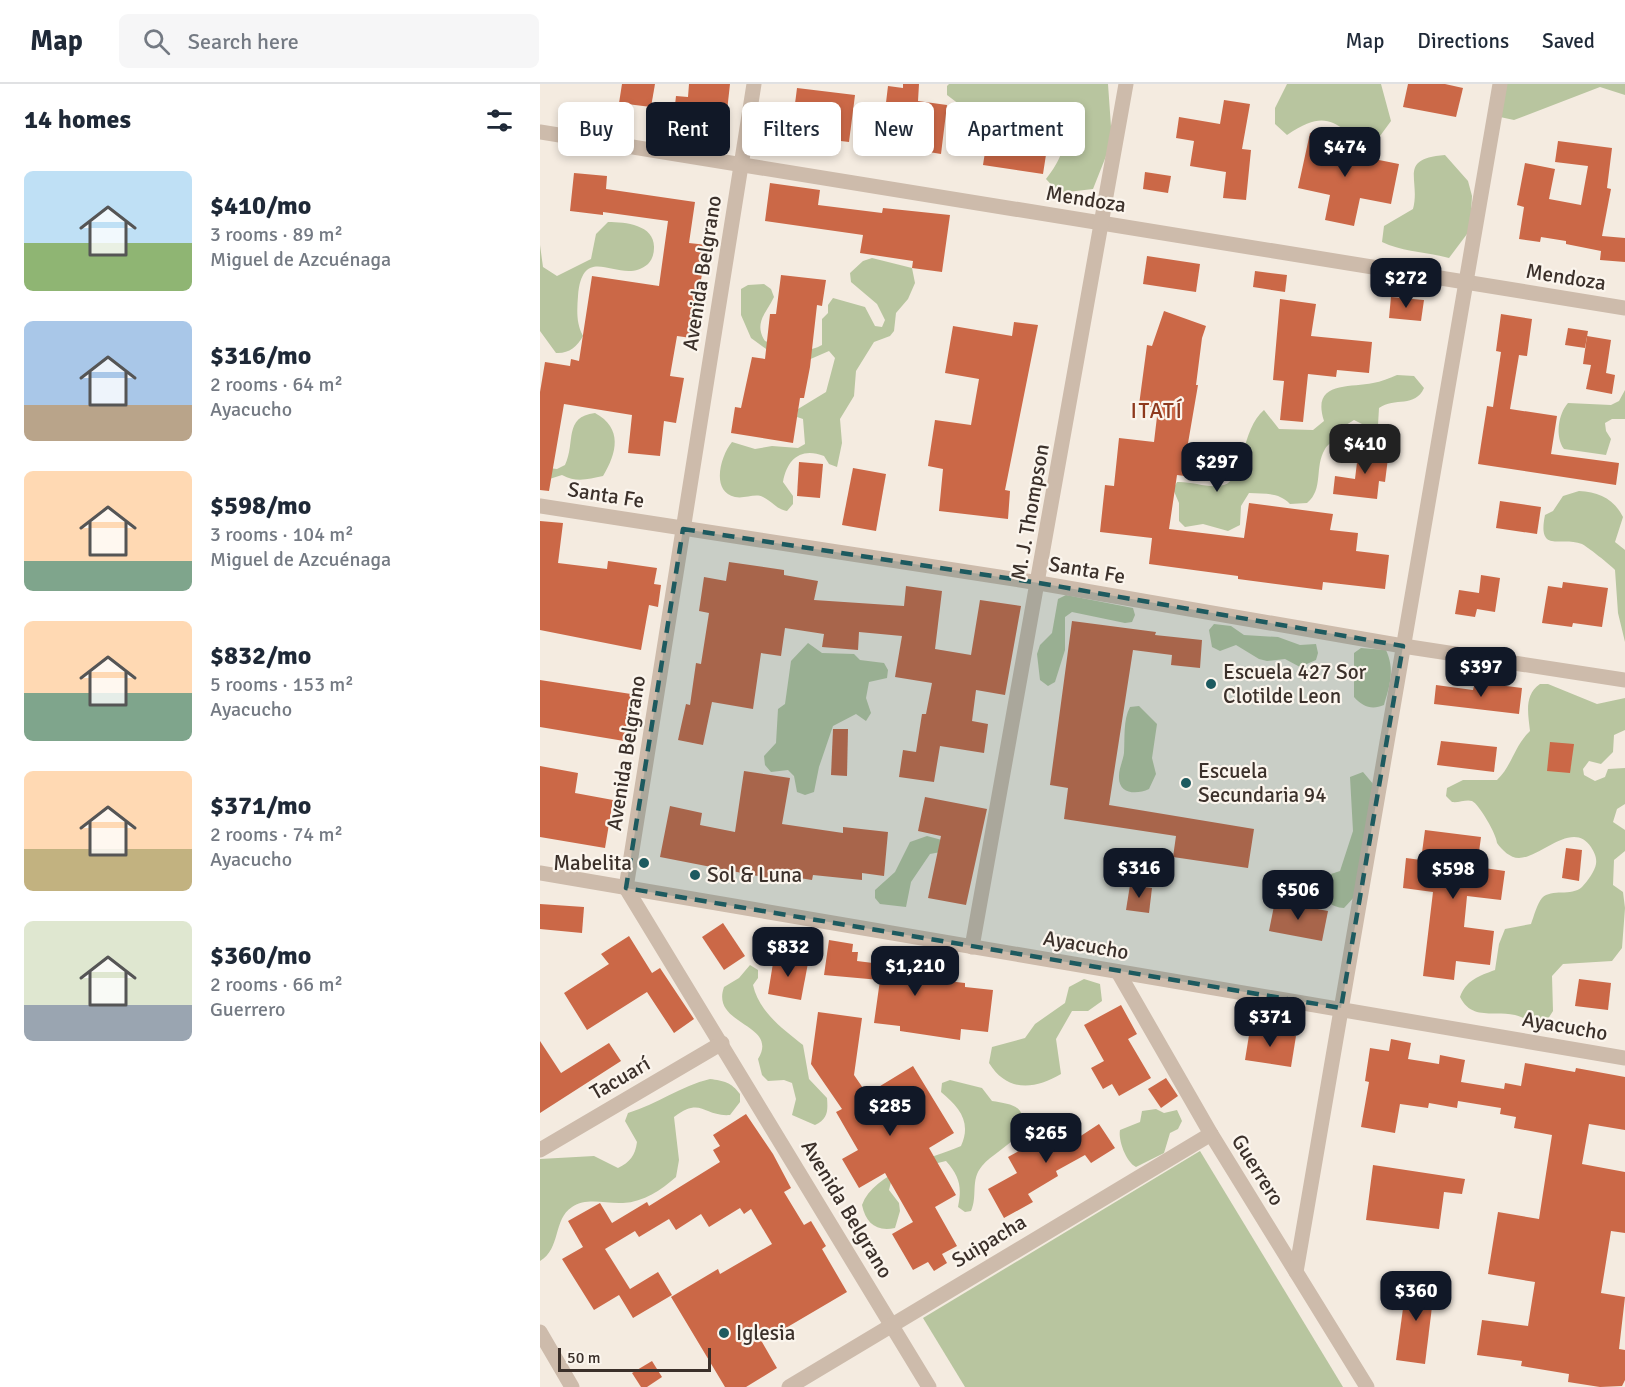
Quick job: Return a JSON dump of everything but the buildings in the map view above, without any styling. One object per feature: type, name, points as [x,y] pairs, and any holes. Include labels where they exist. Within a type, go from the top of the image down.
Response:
[{"type":"street","name":"Avenida Belgrano","points":[[754,84],[626,888],[930,1387]]},
{"type":"street","name":"M. J. Thompson","points":[[972,947],[1039,583],[1126,84]]},
{"type":"street","points":[[1296,1272],[1500,84]]},
{"type":"street","name":"Mendoza","points":[[540,132],[1625,308]]},
{"type":"street","name":"Santa Fe","points":[[540,506],[1039,583],[1403,646],[1625,680]]},
{"type":"street","name":"Ayacucho","points":[[540,873],[1625,1058]]},
{"type":"street","name":"Guerrero","points":[[1118,972],[1211,1134],[1367,1387]]},
{"type":"street","name":"Tacuarí","points":[[540,1150],[722,1043]]},
{"type":"street","name":"Suipacha","points":[[789,1387],[1211,1134]]},
{"type":"street","points":[[540,1332],[572,1387]]},
{"type":"highlighted area","points":[[683,529],[1039,583],[1403,646],[1341,1008],[626,888]]},
{"type":"green space","points":[[949,84],[1108,84],[1112,141],[1093,189],[1059,193],[1046,179],[1060,156],[1085,156],[1085,102],[956,102],[947,95]]},
{"type":"green space","points":[[1287,84],[1381,84],[1391,121],[1380,136],[1365,137],[1354,134],[1328,121],[1304,125],[1287,135],[1275,124],[1275,108]]},
{"type":"green space","points":[[1504,84],[1625,84],[1625,95],[1600,87],[1514,120],[1500,117]]},
{"type":"green space","points":[[1445,155],[1468,181],[1472,196],[1470,230],[1449,258],[1398,248],[1382,242],[1384,226],[1413,209],[1416,166],[1430,157]]},
{"type":"green space","points":[[608,222],[638,226],[650,234],[654,248],[651,261],[637,270],[595,267],[587,270],[581,279],[577,311],[583,336],[572,349],[556,353],[540,331],[540,245],[543,267],[557,276],[591,259],[596,234]]},
{"type":"green space","points":[[872,258],[912,268],[915,283],[908,299],[896,313],[894,331],[890,336],[874,342],[856,371],[854,396],[840,419],[842,443],[837,467],[829,464],[824,456],[816,454],[808,453],[796,457],[788,467],[783,482],[793,496],[793,504],[787,511],[760,496],[735,497],[727,493],[722,488],[720,472],[724,455],[732,442],[755,449],[772,446],[798,448],[805,444],[803,419],[797,417],[798,409],[826,392],[835,358],[829,351],[806,361],[773,354],[751,338],[741,315],[741,289],[748,285],[764,284],[771,289],[774,297],[765,313],[760,329],[765,341],[801,350],[815,348],[822,345],[822,319],[828,313],[828,305],[833,298],[865,307],[875,326],[882,327],[885,320],[877,304],[851,282],[850,273],[863,261]]},
{"type":"green space","points":[[1397,375],[1414,376],[1424,388],[1415,398],[1379,408],[1378,425],[1370,428],[1354,420],[1346,425],[1342,434],[1325,449],[1315,491],[1307,503],[1290,504],[1281,497],[1249,493],[1241,506],[1240,525],[1228,531],[1203,524],[1185,527],[1179,521],[1179,503],[1173,489],[1177,482],[1212,486],[1224,485],[1231,481],[1256,418],[1264,410],[1279,429],[1313,430],[1324,421],[1321,408],[1327,393],[1344,387],[1379,382]]},
{"type":"green space","points":[[1625,390],[1625,419],[1612,419],[1605,423],[1606,431],[1611,439],[1606,455],[1564,449],[1559,438],[1559,426],[1562,413],[1568,403],[1611,405],[1619,401]]},
{"type":"green space","points":[[595,413],[604,419],[614,433],[612,459],[603,476],[578,480],[562,475],[540,482],[540,467],[557,469],[565,465],[574,425],[585,415]]},
{"type":"green space","points":[[1579,491],[1605,498],[1615,505],[1623,517],[1615,542],[1625,550],[1625,642],[1618,613],[1615,570],[1582,544],[1553,541],[1544,535],[1545,515],[1553,511],[1563,496]]},
{"type":"green space","points":[[1066,595],[1133,608],[1135,615],[1132,622],[1125,623],[1072,612],[1065,617],[1065,650],[1055,682],[1048,686],[1040,680],[1037,654],[1040,645],[1052,633],[1058,599]]},
{"type":"green space","points":[[1214,624],[1231,626],[1244,635],[1278,637],[1300,645],[1316,644],[1318,653],[1316,660],[1300,667],[1285,659],[1267,661],[1259,659],[1236,645],[1220,651],[1212,647],[1209,630]]},
{"type":"green space","points":[[808,643],[822,653],[854,654],[860,660],[884,663],[888,670],[887,678],[869,682],[866,698],[871,713],[866,721],[856,714],[833,726],[819,767],[814,792],[805,795],[797,792],[794,776],[788,770],[771,772],[765,765],[764,756],[776,743],[778,709],[785,704],[791,661]]},
{"type":"green space","points":[[1361,648],[1386,650],[1389,657],[1390,684],[1384,705],[1368,707],[1354,697],[1354,653]]},
{"type":"green space","points":[[1540,684],[1548,684],[1597,704],[1625,698],[1625,730],[1614,735],[1613,752],[1601,764],[1589,761],[1583,769],[1584,775],[1595,781],[1605,777],[1608,769],[1625,768],[1625,804],[1617,809],[1613,822],[1625,830],[1625,851],[1614,860],[1613,885],[1623,892],[1625,908],[1622,948],[1612,961],[1563,964],[1552,976],[1553,1011],[1546,1022],[1532,1022],[1515,1015],[1477,1012],[1465,1004],[1460,997],[1469,983],[1495,970],[1499,944],[1505,929],[1531,924],[1539,903],[1546,895],[1573,892],[1584,885],[1595,867],[1594,853],[1584,839],[1575,837],[1566,838],[1527,856],[1512,857],[1497,843],[1491,827],[1475,803],[1472,801],[1452,802],[1446,796],[1447,788],[1463,780],[1497,780],[1530,731],[1529,699],[1531,693]]},
{"type":"green space","points":[[1139,706],[1157,724],[1152,758],[1156,774],[1149,789],[1129,792],[1121,786],[1119,773],[1124,753],[1125,723],[1128,712],[1130,707]]},
{"type":"green space","points":[[1363,772],[1374,785],[1356,895],[1344,908],[1329,903],[1321,888],[1331,874],[1340,871],[1353,831],[1350,777]]},
{"type":"green space","points":[[927,836],[953,843],[946,851],[930,854],[911,882],[906,907],[880,904],[875,898],[875,890],[895,872],[910,842]]},
{"type":"green space","points":[[750,965],[758,970],[758,978],[753,985],[761,1004],[773,1019],[803,1045],[809,1079],[827,1098],[826,1114],[815,1125],[792,1115],[796,1099],[792,1083],[784,1080],[768,1081],[762,1075],[758,1059],[762,1047],[760,1038],[726,1010],[722,1000],[724,987],[739,978]]},
{"type":"green space","points":[[1084,979],[1100,984],[1102,1001],[1088,1011],[1072,1011],[1056,1039],[1061,1074],[1031,1085],[1013,1083],[1004,1079],[989,1063],[992,1047],[1025,1038],[1035,1024],[1065,1003],[1069,987]]},
{"type":"green space","points":[[710,1079],[723,1081],[733,1087],[740,1094],[740,1102],[730,1115],[691,1108],[674,1117],[679,1160],[676,1177],[645,1198],[623,1203],[584,1202],[572,1207],[562,1219],[547,1256],[540,1261],[540,1159],[594,1156],[618,1168],[631,1158],[637,1142],[625,1121],[628,1113]]},
{"type":"green space","points":[[950,1080],[982,1088],[992,1101],[1016,1107],[1022,1114],[1022,1128],[1013,1140],[986,1161],[978,1171],[971,1211],[965,1212],[958,1207],[959,1182],[946,1161],[921,1167],[891,1182],[889,1190],[899,1203],[900,1211],[895,1228],[882,1229],[873,1225],[866,1217],[862,1205],[868,1194],[878,1184],[904,1168],[961,1146],[965,1130],[962,1116],[941,1092],[942,1083]]},
{"type":"green space","points":[[1156,1109],[1164,1113],[1177,1110],[1182,1121],[1178,1129],[1170,1133],[1164,1153],[1136,1167],[1129,1161],[1123,1150],[1120,1130],[1140,1122],[1142,1111]]},
{"type":"green space","points":[[1200,1151],[1343,1387],[965,1387],[923,1318]]},
{"type":"place","name":"Escuela 427 Sor Clotilde Leon","points":[[1211,684]]},
{"type":"place","name":"Escuela Secundaria 94","points":[[1186,783]]},
{"type":"place","name":"Mabelita","points":[[644,863]]},
{"type":"place","name":"Sol & Luna","points":[[695,875]]},
{"type":"place","name":"Iglesia","points":[[724,1333]]},
{"type":"district","name":"ITATÍ","points":[[1157,410]]}]
